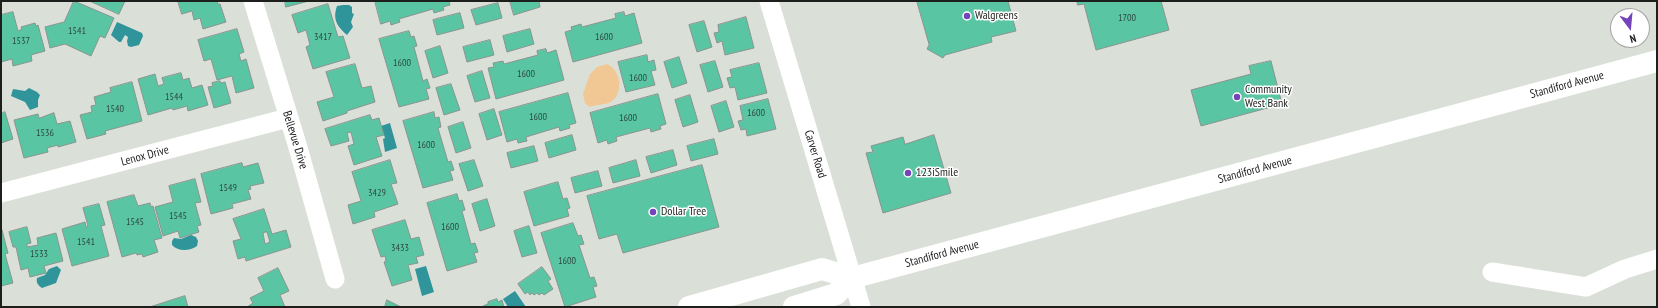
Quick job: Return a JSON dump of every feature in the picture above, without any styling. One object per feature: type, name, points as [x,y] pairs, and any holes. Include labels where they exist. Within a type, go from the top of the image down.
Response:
[{"type":"main road","name":"Standiford Avenue","points":[[794,307],[836,294],[852,278],[1657,62]]},
{"type":"main road","points":[[689,307],[822,269],[852,278]]},
{"type":"street","name":"Bellevue Drive","points":[[253,1],[335,278]]},
{"type":"street","name":"Carver Road","points":[[769,1],[861,307]]},
{"type":"street","name":"Lenox Drive","points":[[1,193],[288,118]]},
{"type":"street","points":[[1492,272],[1586,287],[1625,269],[1657,259]]},
{"type":"shaded area","points":[[607,64],[612,67],[618,76],[618,93],[611,102],[589,107],[585,103],[583,94],[590,74],[597,67]]},
{"type":"water","points":[[349,5],[352,7],[352,13],[354,14],[351,22],[353,27],[347,35],[337,23],[335,15],[337,6]]},
{"type":"water","points":[[117,22],[142,33],[143,36],[139,45],[131,47],[128,46],[128,37],[125,35],[121,42],[119,42],[111,35]]},
{"type":"water","points":[[29,88],[40,95],[38,107],[30,110],[25,102],[11,96],[13,89],[25,91]]},
{"type":"water","points":[[390,123],[397,148],[385,152],[383,139],[385,138],[381,126]]},
{"type":"water","points":[[191,235],[196,237],[198,241],[197,246],[194,248],[181,250],[172,245],[174,238],[181,239]]},
{"type":"water","points":[[57,266],[61,270],[56,283],[42,288],[38,284],[37,278],[45,275],[49,269]]},
{"type":"water","points":[[426,266],[434,292],[422,296],[415,269]]},
{"type":"water","points":[[515,291],[526,307],[508,307],[503,299]]},
{"type":"building","points":[[74,1],[114,18],[105,38],[100,36],[91,56],[65,44],[50,48],[45,27],[64,22]]},
{"type":"building","points":[[90,1],[125,1],[119,14]]},
{"type":"building","points":[[178,1],[217,1],[218,4],[220,4],[226,22],[203,29],[200,18],[194,20],[192,11],[182,14]]},
{"type":"building","points":[[285,1],[309,1],[286,7]]},
{"type":"building","points":[[375,1],[449,1],[450,5],[443,7],[444,10],[434,13],[433,9],[399,19],[400,22],[391,25],[390,21],[381,24]]},
{"type":"building","points":[[510,1],[539,1],[540,7],[514,15]]},
{"type":"building","name":"Walgreens","points":[[917,1],[1008,1],[1016,31],[991,37],[992,42],[945,55],[943,58],[927,49],[929,45]]},
{"type":"building","points":[[1077,1],[1161,1],[1169,30],[1096,50],[1084,4],[1078,5]]},
{"type":"building","points":[[498,3],[502,18],[476,25],[471,10]]},
{"type":"building","points":[[328,4],[338,37],[343,36],[350,58],[313,69],[306,47],[310,45],[306,30],[298,33],[292,15]]},
{"type":"building","points":[[13,12],[18,31],[22,29],[21,27],[35,23],[36,26],[38,25],[45,51],[31,55],[32,61],[13,66],[12,59],[1,62],[1,15]]},
{"type":"building","points":[[624,12],[625,16],[634,13],[642,43],[573,62],[565,32],[572,30],[571,27],[581,24],[582,27],[616,18],[615,14]]},
{"type":"building","points":[[460,13],[464,28],[437,35],[433,20]]},
{"type":"building","points":[[746,17],[754,48],[725,55],[722,41],[717,43],[714,33],[719,32],[718,25]]},
{"type":"building","points":[[704,21],[712,47],[697,52],[689,25]]},
{"type":"building","points":[[237,29],[244,52],[239,54],[241,61],[246,59],[254,88],[236,93],[232,76],[217,80],[211,59],[204,61],[198,40]]},
{"type":"building","points":[[530,29],[534,44],[507,52],[503,36]]},
{"type":"building","points":[[409,31],[411,37],[414,36],[417,46],[414,47],[423,81],[427,79],[430,88],[426,89],[429,99],[399,107],[379,39]]},
{"type":"building","points":[[490,40],[494,55],[467,62],[463,47]]},
{"type":"building","points":[[440,46],[448,73],[433,78],[425,51]]},
{"type":"building","points":[[546,49],[547,53],[556,50],[564,80],[496,99],[488,68],[494,67],[493,63],[503,61],[504,64],[538,55],[537,51]]},
{"type":"building","points":[[647,55],[648,62],[654,60],[656,70],[651,71],[655,85],[626,92],[618,62]]},
{"type":"building","points":[[679,57],[687,83],[672,88],[664,62]]},
{"type":"building","points":[[715,61],[723,87],[708,92],[700,65]]},
{"type":"building","name":"Community West Bank","points":[[1271,61],[1282,104],[1201,126],[1191,90],[1251,74],[1249,66]]},
{"type":"building","points":[[759,63],[767,93],[738,100],[735,87],[730,88],[727,78],[732,77],[730,70]]},
{"type":"building","points":[[355,64],[362,88],[371,86],[375,102],[323,121],[317,102],[334,97],[326,72]]},
{"type":"building","points":[[482,71],[490,98],[475,102],[467,76]]},
{"type":"building","points":[[181,73],[183,80],[189,78],[192,88],[202,85],[208,105],[188,111],[187,106],[173,110],[172,108],[148,115],[138,79],[155,74],[158,86],[164,84],[162,78]]},
{"type":"building","points":[[220,81],[221,83],[225,82],[231,103],[214,108],[208,87],[213,86],[212,83]]},
{"type":"building","points":[[132,82],[142,121],[105,131],[106,134],[87,139],[80,115],[92,112],[91,106],[96,105],[94,97],[111,92],[110,88]]},
{"type":"building","points":[[451,84],[460,110],[444,115],[436,88]]},
{"type":"building","points":[[568,93],[576,123],[569,125],[570,128],[560,131],[559,127],[526,137],[527,141],[518,143],[517,139],[507,142],[499,112]]},
{"type":"building","points":[[658,94],[666,124],[660,126],[661,129],[651,132],[650,128],[616,137],[617,141],[608,144],[607,140],[598,143],[590,113]]},
{"type":"building","points":[[690,95],[698,122],[683,127],[675,100]]},
{"type":"building","points":[[768,99],[776,129],[747,136],[746,129],[741,130],[738,121],[743,120],[740,106]]},
{"type":"building","points":[[726,101],[734,127],[719,132],[711,106]]},
{"type":"building","points":[[494,109],[502,135],[487,140],[479,114]]},
{"type":"building","points":[[5,112],[13,139],[1,143],[1,114]]},
{"type":"building","points":[[434,112],[435,118],[439,117],[441,127],[438,128],[448,162],[451,161],[454,170],[450,171],[453,180],[423,188],[403,121]]},
{"type":"building","points":[[54,113],[57,124],[70,121],[76,142],[58,147],[58,145],[47,148],[48,152],[24,158],[14,120],[38,114],[39,118]]},
{"type":"building","points":[[370,115],[372,120],[379,118],[384,135],[376,137],[382,156],[354,165],[348,146],[354,144],[351,132],[347,133],[349,141],[331,146],[325,129]]},
{"type":"building","points":[[463,122],[471,148],[456,153],[448,127]]},
{"type":"building","points":[[572,135],[576,150],[549,158],[545,143]]},
{"type":"building","name":"123iSmile","points":[[934,135],[951,193],[883,213],[866,153],[873,152],[871,146],[903,137],[905,144]]},
{"type":"building","points":[[714,139],[718,154],[691,161],[687,146]]},
{"type":"building","points":[[534,146],[538,161],[511,168],[507,153]]},
{"type":"building","points":[[673,150],[677,165],[651,173],[646,157]]},
{"type":"building","points":[[390,160],[397,183],[391,184],[398,204],[374,212],[375,217],[353,224],[348,205],[361,201],[352,172]]},
{"type":"building","points":[[474,160],[483,186],[468,191],[459,164]]},
{"type":"building","points":[[636,160],[640,176],[613,183],[609,168]]},
{"type":"building","points":[[242,163],[243,167],[258,163],[264,183],[250,186],[251,189],[248,190],[251,199],[232,204],[233,208],[211,214],[201,174]]},
{"type":"building","name":"Dollar Tree","points":[[702,165],[719,227],[623,253],[617,234],[599,239],[587,196]]},
{"type":"building","points":[[598,171],[602,186],[575,193],[571,178]]},
{"type":"building","points":[[195,179],[201,202],[195,203],[201,225],[197,226],[199,232],[180,238],[178,231],[163,236],[155,207],[173,202],[169,186]]},
{"type":"building","points":[[558,182],[563,199],[567,198],[570,208],[567,209],[569,216],[534,226],[524,192]]},
{"type":"building","points":[[457,194],[459,201],[462,200],[465,210],[462,211],[471,244],[475,243],[478,252],[474,253],[477,262],[447,271],[427,203]]},
{"type":"building","points":[[134,195],[138,206],[150,203],[151,207],[153,206],[162,238],[154,240],[158,252],[143,257],[142,254],[137,255],[136,253],[122,257],[107,202]]},
{"type":"building","points":[[487,199],[495,226],[480,231],[472,204]]},
{"type":"building","points":[[99,204],[105,225],[101,226],[109,256],[72,266],[62,229],[85,222],[86,227],[88,226],[83,208]]},
{"type":"building","points":[[264,209],[272,234],[286,230],[291,247],[246,261],[245,257],[238,259],[233,241],[241,239],[233,219]],"holes":[[[267,232],[270,242],[265,244],[263,233]]]},
{"type":"building","points":[[405,220],[411,239],[419,237],[424,255],[416,257],[418,263],[408,265],[412,280],[392,286],[384,262],[386,261],[385,256],[381,257],[372,230]]},
{"type":"building","points":[[573,223],[578,236],[581,235],[584,244],[579,245],[590,278],[594,277],[597,286],[593,287],[596,297],[565,307],[541,233]]},
{"type":"building","points":[[529,226],[537,253],[522,257],[514,231]]},
{"type":"building","points":[[27,227],[31,243],[27,244],[27,247],[38,245],[37,238],[56,233],[63,261],[44,266],[46,273],[30,277],[28,268],[21,270],[16,247],[13,247],[9,232]]},
{"type":"building","points":[[2,230],[8,253],[5,254],[13,283],[1,286]]},
{"type":"building","points":[[542,267],[551,279],[548,281],[553,289],[544,295],[542,293],[539,295],[537,293],[534,295],[532,293],[530,295],[528,292],[525,294],[518,284]]},
{"type":"building","points":[[278,268],[289,291],[280,295],[285,307],[247,307],[253,303],[250,298],[264,291],[258,278]]},
{"type":"building","points":[[185,296],[188,307],[150,307]]},
{"type":"building","points":[[497,299],[498,302],[502,300],[504,307],[483,307],[488,304],[488,302]]},
{"type":"building","points":[[387,300],[401,307],[385,307]]},
{"type":"place","name":"Walgreens","points":[[967,16]]},
{"type":"place","name":"Community West Bank","points":[[1237,97]]},
{"type":"place","name":"123iSmile","points":[[908,173]]},
{"type":"place","name":"Dollar Tree","points":[[653,212]]}]
